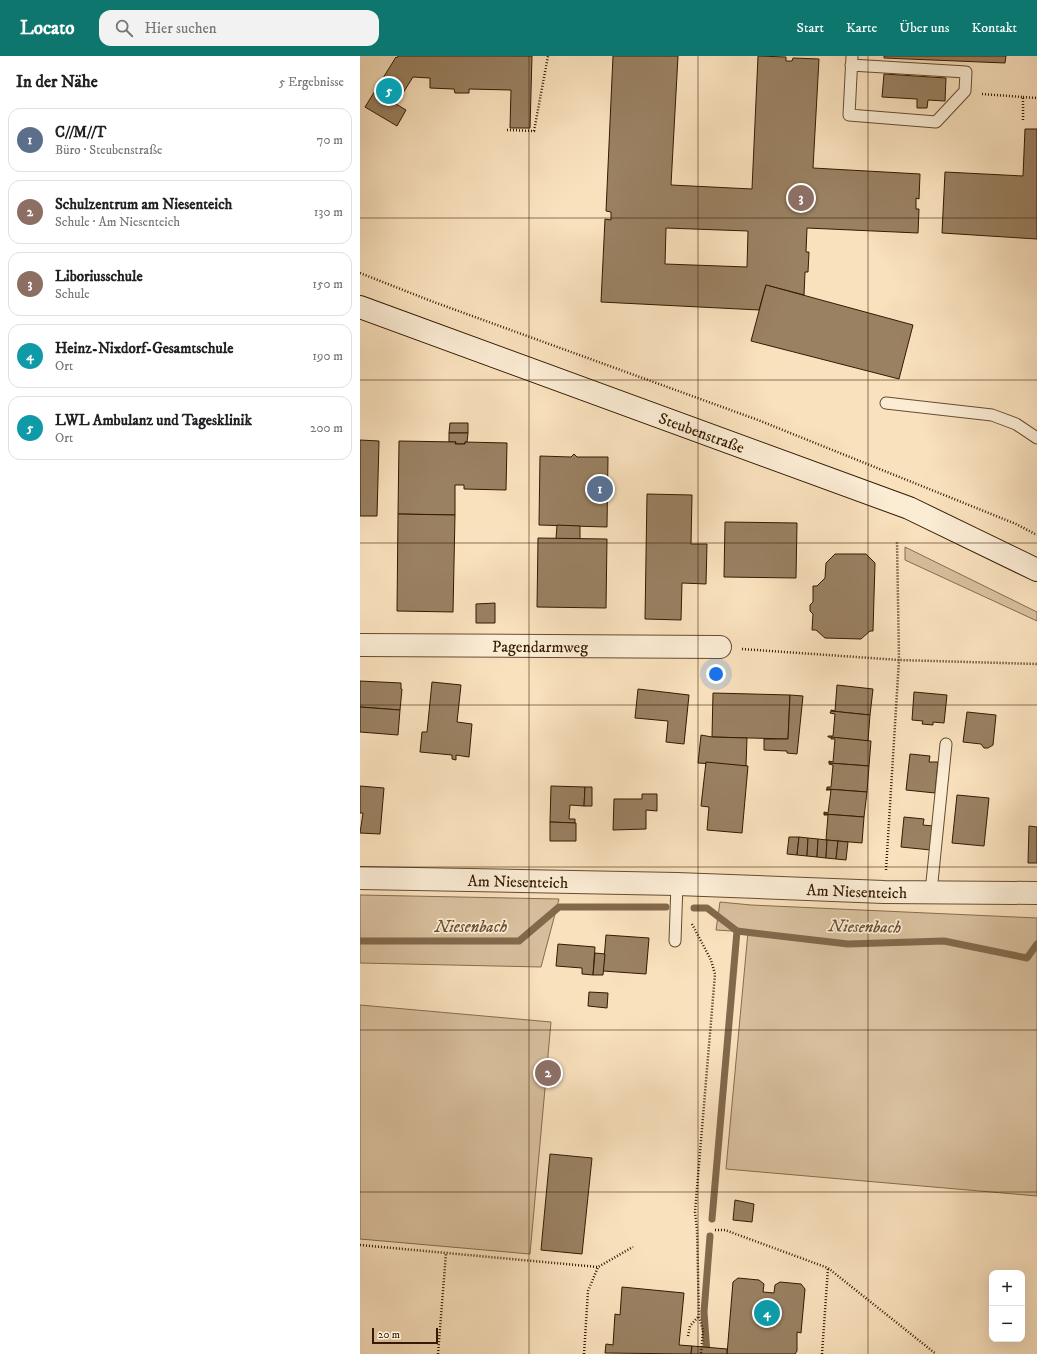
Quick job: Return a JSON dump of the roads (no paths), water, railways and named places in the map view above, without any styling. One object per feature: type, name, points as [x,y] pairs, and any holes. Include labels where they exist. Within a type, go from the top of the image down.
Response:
[{"type":"street","name":"Steubenstraße","points":[[360,307],[909,508],[1037,570]]},
{"type":"street","name":"Pagendarmweg","points":[[360,645],[720,647]]},
{"type":"street","name":"Am Niesenteich","points":[[360,878],[677,884],[884,892],[1037,893]]},
{"type":"lane","points":[[852,60],[966,72],[965,91],[936,122],[849,115],[852,60]]},
{"type":"lane","points":[[886,403],[992,415],[1016,424],[1037,438]]},
{"type":"lane","points":[[931,892],[946,744]]},
{"type":"lane","points":[[675,941],[677,884]]},
{"type":"waterway","name":"Niesenbach","points":[[360,941],[519,941],[559,907],[666,907]]},
{"type":"waterway","name":"Niesenbach","points":[[694,908],[707,908],[737,931],[848,944],[944,941],[1027,958],[1037,944]]},
{"type":"waterway","points":[[712,1219],[737,931]]},
{"type":"waterway","points":[[707,1354],[704,1312],[710,1236]]},
{"type":"place","name":"LWL Ambulanz und Tagesklinik","points":[[389,91]]},
{"type":"place","name":"Liboriusschule","points":[[801,198]]},
{"type":"place","name":"C//M//T","points":[[600,489]]},
{"type":"place","name":"Schulzentrum am Niesenteich","points":[[548,1073]]},
{"type":"place","name":"Heinz-Nixdorf-Gesamtschule","points":[[767,1313]]}]
